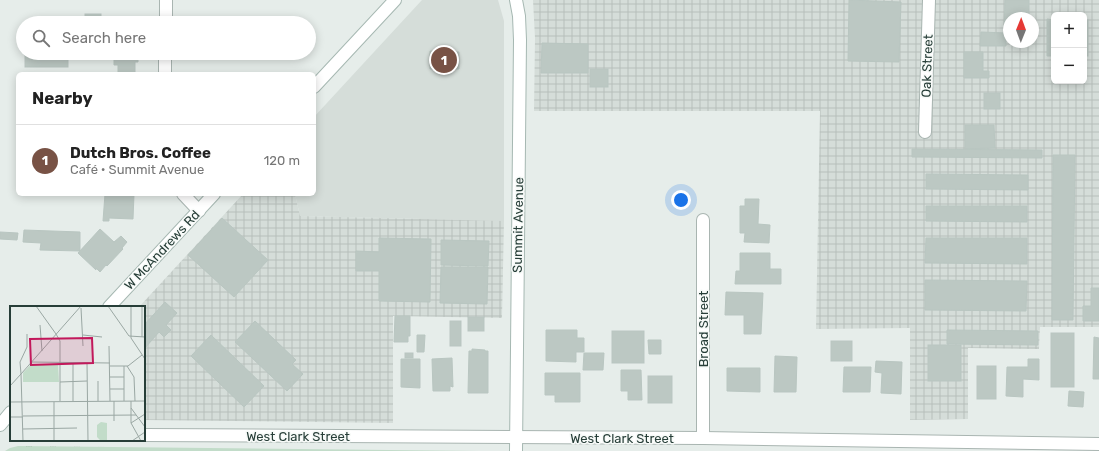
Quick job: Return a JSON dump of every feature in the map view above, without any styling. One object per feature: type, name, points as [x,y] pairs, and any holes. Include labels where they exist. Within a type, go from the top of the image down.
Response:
[{"type":"street","points":[[166,0],[166,16]]},
{"type":"street","points":[[316,85],[395,0]]},
{"type":"street","name":"Summit Avenue","points":[[516,0],[519,16],[520,40],[516,451]]},
{"type":"street","name":"Oak Street","points":[[925,132],[929,0]]},
{"type":"street","points":[[165,60],[165,72]]},
{"type":"street","points":[[185,196],[198,211]]},
{"type":"street","name":"W McAndrews Rd","points":[[110,306],[212,196]]},
{"type":"street","name":"Broad Street","points":[[703,220],[703,438]]},
{"type":"street","points":[[0,424],[10,415]]},
{"type":"street","name":"West Clark Street","points":[[145,435],[703,438],[751,445],[987,447],[1099,444]]},
{"type":"shaded area","points":[[422,0],[498,0],[504,21],[504,221],[300,216],[295,196],[316,196],[316,115]]},
{"type":"shaded area","points":[[533,0],[1099,0],[1099,327],[1040,327],[1039,349],[968,348],[968,419],[910,420],[910,328],[816,329],[820,111],[534,111],[535,38]]},
{"type":"shaded area","points":[[241,196],[295,196],[300,216],[504,221],[502,318],[393,316],[393,423],[145,420],[145,306],[140,306]]},
{"type":"green space","points":[[18,446],[479,451],[5,451]]},
{"type":"building","points":[[849,0],[901,2],[899,62],[848,61]]},
{"type":"building","points":[[1005,0],[1029,0],[1029,12],[1005,12]]},
{"type":"building","points":[[85,14],[101,14],[101,16],[85,16]]},
{"type":"building","points":[[1047,19],[1051,20],[1051,56],[1047,56]]},
{"type":"building","points":[[1087,20],[1088,20],[1087,56]]},
{"type":"building","points":[[981,32],[1003,33],[1003,46],[980,46]]},
{"type":"building","points":[[542,43],[588,44],[588,73],[541,73]]},
{"type":"building","points":[[430,51],[459,52],[459,69],[430,69]]},
{"type":"building","points":[[964,52],[983,52],[983,71],[989,71],[989,78],[964,78]]},
{"type":"building","points":[[25,60],[68,60],[68,67],[25,67]]},
{"type":"building","points":[[114,60],[138,60],[138,62],[135,62],[135,72],[118,72],[118,65],[114,65]]},
{"type":"building","points":[[590,69],[608,69],[608,87],[590,87]]},
{"type":"building","points":[[984,93],[1000,93],[1000,109],[984,109]]},
{"type":"building","points":[[965,125],[994,125],[995,148],[965,149]]},
{"type":"building","points":[[912,149],[1042,150],[1042,158],[912,157]]},
{"type":"building","points":[[1053,155],[1075,155],[1073,320],[1052,320]]},
{"type":"building","points":[[926,174],[1028,175],[1028,190],[926,189]]},
{"type":"building","points":[[105,196],[134,196],[133,219],[109,218],[109,221],[103,221]]},
{"type":"building","points":[[745,199],[759,199],[758,224],[770,225],[769,243],[744,242],[745,233],[740,233],[740,206],[745,206]]},
{"type":"building","points":[[926,206],[1027,206],[1027,222],[926,221]]},
{"type":"building","points":[[222,218],[268,260],[234,297],[188,255]]},
{"type":"building","points":[[100,229],[114,242],[121,236],[127,242],[122,248],[123,249],[100,272],[78,253]]},
{"type":"building","points":[[24,230],[80,232],[80,251],[40,250],[41,243],[23,242]]},
{"type":"building","points":[[0,232],[18,233],[17,240],[0,239]]},
{"type":"building","points":[[379,238],[431,239],[430,302],[379,301],[379,271],[356,271],[356,251],[379,252]]},
{"type":"building","points":[[926,238],[1027,238],[1027,264],[925,263]]},
{"type":"building","points":[[441,240],[489,241],[488,266],[441,265]]},
{"type":"building","points":[[740,253],[770,253],[770,269],[781,269],[781,284],[735,284],[736,271],[740,271]]},
{"type":"building","points":[[441,267],[488,267],[487,304],[440,303]]},
{"type":"building","points":[[925,280],[1027,281],[1026,311],[925,310]]},
{"type":"building","points":[[1091,288],[1099,288],[1099,321],[1083,321],[1083,306],[1091,306]]},
{"type":"building","points":[[726,292],[763,293],[761,334],[744,334],[744,315],[725,315]]},
{"type":"building","points":[[165,302],[177,313],[166,325],[171,330],[164,337],[159,332],[145,348],[145,324]]},
{"type":"building","points":[[395,316],[410,316],[410,336],[408,336],[408,342],[394,342]]},
{"type":"building","points":[[468,317],[484,317],[484,331],[468,331]]},
{"type":"building","points":[[255,321],[296,360],[292,364],[303,374],[287,391],[235,342]]},
{"type":"building","points":[[450,321],[461,321],[461,346],[450,346]]},
{"type":"building","points":[[546,330],[577,330],[577,338],[584,338],[584,352],[576,352],[576,362],[546,361]]},
{"type":"building","points":[[947,330],[1038,331],[1038,345],[947,344]]},
{"type":"building","points":[[612,331],[644,331],[644,363],[612,363]]},
{"type":"building","points":[[1051,333],[1074,333],[1074,387],[1051,387]]},
{"type":"building","points":[[211,335],[264,386],[244,407],[191,356]]},
{"type":"building","points":[[417,335],[425,335],[424,352],[417,352]]},
{"type":"building","points":[[1094,337],[1099,338],[1099,379],[1093,379]]},
{"type":"building","points":[[648,340],[661,340],[661,354],[649,354]]},
{"type":"building","points":[[831,341],[852,341],[852,361],[831,361]]},
{"type":"building","points":[[928,345],[961,345],[961,381],[928,381]]},
{"type":"building","points":[[472,349],[488,351],[488,393],[468,393],[469,351],[472,351]]},
{"type":"building","points":[[405,353],[413,353],[413,358],[405,358]]},
{"type":"building","points":[[584,353],[604,353],[603,370],[583,370]]},
{"type":"building","points":[[775,356],[797,357],[796,392],[774,392]]},
{"type":"building","points":[[452,358],[453,387],[450,386],[450,391],[433,391],[432,359]]},
{"type":"building","points":[[401,359],[420,359],[420,388],[401,387]]},
{"type":"building","points":[[1028,359],[1039,359],[1039,380],[1023,379],[1023,397],[1006,396],[1007,367],[1028,367]]},
{"type":"building","points":[[876,361],[902,362],[901,394],[881,393],[882,373],[875,372]]},
{"type":"building","points":[[977,366],[996,366],[996,399],[977,399]]},
{"type":"building","points":[[844,367],[871,367],[870,392],[843,392]]},
{"type":"building","points":[[727,368],[760,368],[760,392],[727,391]]},
{"type":"building","points":[[621,370],[641,370],[642,400],[628,400],[628,391],[621,391]]},
{"type":"building","points":[[545,373],[580,373],[580,402],[555,402],[555,395],[545,395]]},
{"type":"building","points":[[648,376],[672,376],[672,403],[648,403]]},
{"type":"building","points":[[1069,391],[1084,392],[1083,407],[1068,406]]},
{"type":"place","name":"Dutch Bros. Coffee","points":[[444,60]]}]
